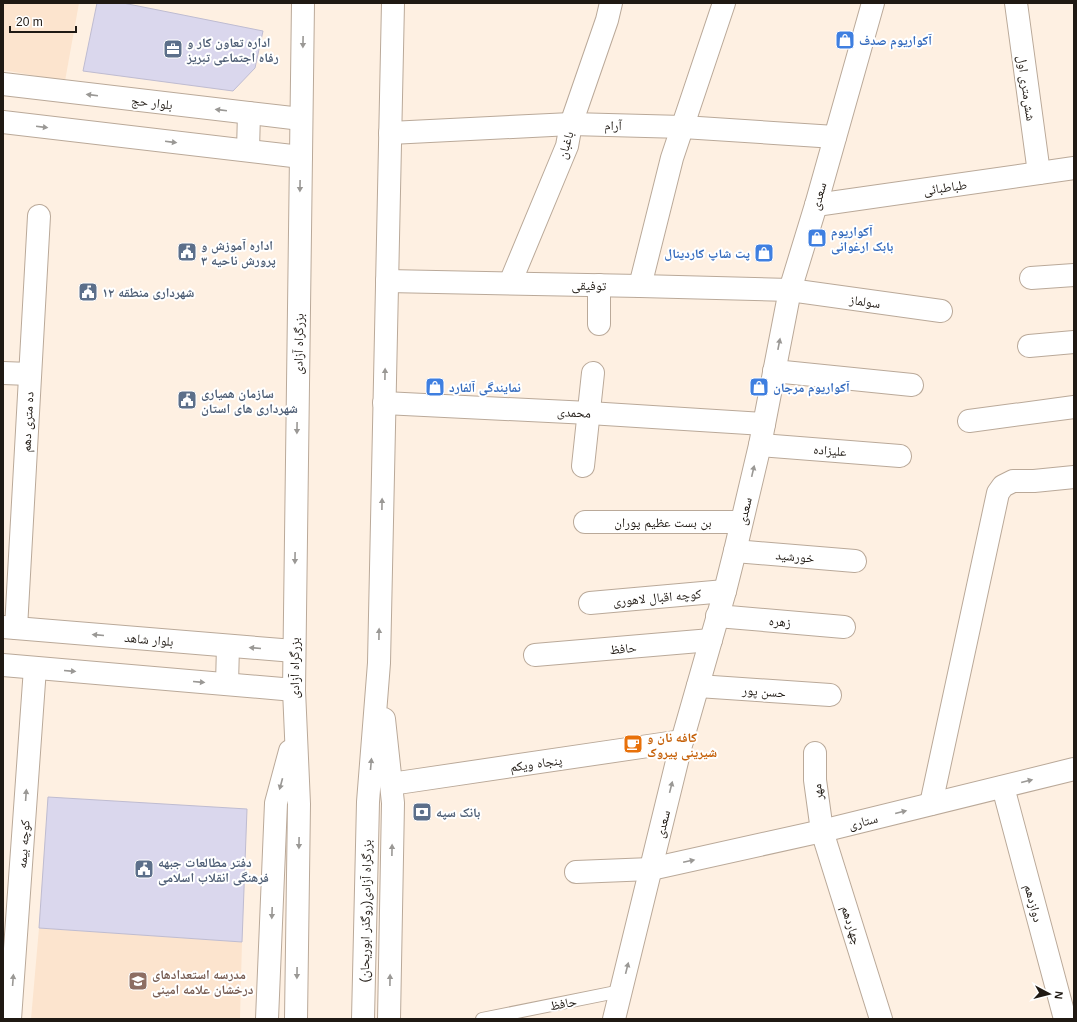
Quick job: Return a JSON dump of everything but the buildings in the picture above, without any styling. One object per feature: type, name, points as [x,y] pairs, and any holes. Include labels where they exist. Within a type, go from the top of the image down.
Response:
[{"type":"main road","name":"بزرگراه آزادی","points":[[296,1019],[299,804],[295,732],[294,651],[303,3]]},
{"type":"main road","points":[[389,1019],[393,803],[379,663],[393,3]]},
{"type":"main road","name":"باغبان","points":[[510,283],[566,146],[571,124],[607,20],[611,3]]},
{"type":"main road","points":[[640,286],[672,158],[724,3]]},
{"type":"main road","name":"سعدی","points":[[614,1019],[682,741],[725,591],[762,434],[790,290],[816,205],[873,3]]},
{"type":"main road","name":"شش‌متری اول","points":[[1016,3],[1039,173]]},
{"type":"main road","name":"بلوار حج","points":[[3,84],[301,119]]},
{"type":"main road","points":[[248,150],[249,113]]},
{"type":"main road","points":[[3,122],[301,157]]},
{"type":"main road","name":"آرام","points":[[390,133],[571,124],[683,127],[835,137]]},
{"type":"main road","name":"طباطبائی","points":[[816,205],[1074,168]]},
{"type":"main road","name":"ده متری دهم","points":[[10,628],[30,374],[39,216]]},
{"type":"main road","points":[[1031,278],[1074,275]]},
{"type":"main road","name":"توفیقی","points":[[387,281],[790,290]]},
{"type":"main road","points":[[599,285],[599,324]]},
{"type":"main road","name":"سولماز","points":[[790,290],[941,311]]},
{"type":"main road","points":[[1029,346],[1074,342]]},
{"type":"main road","points":[[774,371],[912,385]]},
{"type":"main road","points":[[3,373],[30,374]]},
{"type":"main road","points":[[583,466],[590,413],[593,373]]},
{"type":"main road","name":"محمدی","points":[[384,404],[590,413],[762,434]]},
{"type":"main road","points":[[969,421],[1074,407]]},
{"type":"main road","name":"علیزاده","points":[[762,434],[900,456]]},
{"type":"main road","points":[[931,804],[998,493],[1003,486],[1013,481],[1034,481],[1074,477]]},
{"type":"main road","name":"بن بست عظیم پوران","points":[[585,522],[741,522]]},
{"type":"main road","name":"خورشید","points":[[734,551],[855,561]]},
{"type":"main road","name":"کوچه اقبال لاهوری","points":[[590,603],[725,591]]},
{"type":"main road","name":"زهره","points":[[717,616],[844,627]]},
{"type":"main road","name":"بلوار شاهد","points":[[10,628],[294,651]]},
{"type":"main road","name":"حافظ","points":[[535,655],[711,640]]},
{"type":"main road","points":[[227,684],[228,646]]},
{"type":"main road","name":"بزرگراه آزادی(روگذر ابوریحان)","points":[[363,1019],[368,802],[379,663]]},
{"type":"main road","points":[[3,665],[294,690]]},
{"type":"main road","name":"کوچه بیمه","points":[[10,1019],[36,668]]},
{"type":"main road","name":"حسن پور","points":[[698,686],[830,695]]},
{"type":"main road","name":"بزرگراه آزادی","points":[[268,1019],[276,803],[295,732]]},
{"type":"main road","name":"پنجاه ویکم","points":[[391,784],[682,741]]},
{"type":"main road","name":"مهر","points":[[815,753],[816,780],[822,831]]},
{"type":"main road","name":"ستاری","points":[[576,872],[651,869],[822,831],[1074,769]]},
{"type":"main road","name":"دوازدهم","points":[[1003,787],[1066,1019]]},
{"type":"main road","name":"چهاردهم","points":[[822,831],[881,1019]]},
{"type":"lane","name":"حافظ","points":[[482,1019],[621,991]]},
{"type":"shaded area","points":[[3,3],[79,3],[65,81],[3,70]]},
{"type":"shaded area","name":"مدرسه استعدادهای درخشان علامه امینی","points":[[39,928],[242,942],[240,1019],[31,1019]]},
{"type":"place","name":"آکواریوم صدف","points":[[845,40]]},
{"type":"place","name":"اداره تعاون کار و رفاه اجتماعی تبریز","points":[[173,49]]},
{"type":"place","name":"آکواریوم بابک ارغوانی","points":[[817,238]]},
{"type":"place","name":"اداره آموزش و پرورش ناحیه ۳","points":[[187,252]]},
{"type":"place","name":"پت شاپ کاردینال","points":[[764,253]]},
{"type":"place","name":"شهرداری منطقه ۱۲","points":[[88,292]]},
{"type":"place","name":"نمایندگی آلفارد","points":[[435,387]]},
{"type":"place","name":"آکواریوم مرجان","points":[[759,387]]},
{"type":"place","name":"سازمان همیاری شهرداری های استان","points":[[187,400]]},
{"type":"place","name":"کافه نان و شیرینی پیروک","points":[[633,744]]},
{"type":"place","name":"بانک سپه","points":[[422,812]]},
{"type":"place","name":"دفتر مطالعات جبهه فرهنگی انقلاب اسلامی","points":[[144,869]]},
{"type":"place","name":"مدرسه استعدادهای درخشان علامه امینی","points":[[138,981]]}]
